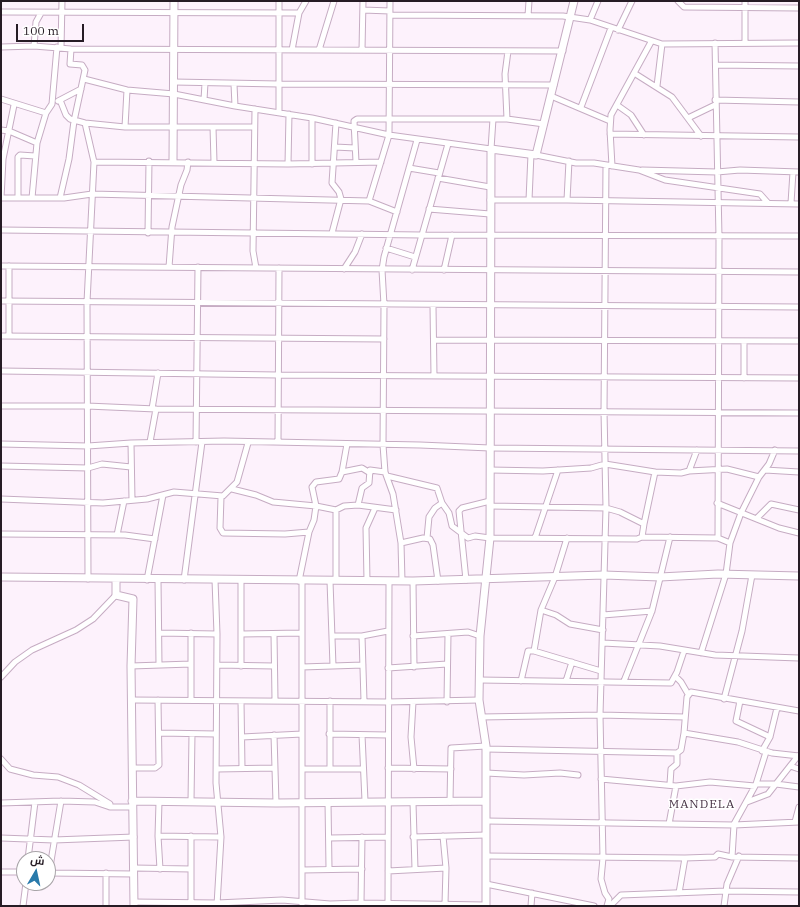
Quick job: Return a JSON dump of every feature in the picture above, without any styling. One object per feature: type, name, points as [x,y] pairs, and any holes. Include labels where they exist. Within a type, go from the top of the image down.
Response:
[{"type":"street","points":[[32,198],[34,156],[46,113],[52,104],[59,48],[62,1]]},
{"type":"street","points":[[173,162],[174,1]]},
{"type":"street","points":[[279,1],[279,112]]},
{"type":"street","points":[[292,50],[299,13],[306,1]]},
{"type":"street","points":[[319,50],[334,1]]},
{"type":"street","points":[[362,1],[362,50]]},
{"type":"street","points":[[369,201],[389,135],[390,1]]},
{"type":"street","points":[[528,16],[529,1]]},
{"type":"street","points":[[529,200],[534,155],[544,124],[563,51],[574,1]]},
{"type":"street","points":[[590,20],[598,1]]},
{"type":"street","points":[[618,30],[632,1]]},
{"type":"street","points":[[678,1],[684,7],[799,8]]},
{"type":"street","points":[[745,1],[745,43]]},
{"type":"street","points":[[363,10],[390,13],[571,16],[590,20],[651,42],[662,44],[799,43]]},
{"type":"street","points":[[1,12],[299,13]]},
{"type":"street","points":[[34,46],[36,22],[41,13]]},
{"type":"street","points":[[581,108],[611,28]]},
{"type":"street","points":[[612,166],[610,121],[651,42]]},
{"type":"street","points":[[715,43],[715,103],[719,237],[717,412],[718,538]]},
{"type":"street","points":[[657,86],[662,44]]},
{"type":"street","points":[[1,47],[34,46],[71,49],[563,51]]},
{"type":"street","points":[[60,198],[69,159],[74,121],[84,79],[84,67],[70,64],[71,49]]},
{"type":"street","points":[[506,119],[505,85],[508,50]]},
{"type":"street","points":[[716,65],[799,66]]},
{"type":"street","points":[[634,73],[657,86],[672,97],[701,136]]},
{"type":"street","points":[[84,79],[127,90],[174,94],[235,106],[279,112],[417,140],[491,149],[569,161],[639,170],[717,172],[740,170],[796,172],[790,203]]},
{"type":"street","points":[[174,82],[234,84],[554,85]]},
{"type":"street","points":[[204,100],[205,83]]},
{"type":"street","points":[[234,84],[235,106]]},
{"type":"street","points":[[52,104],[81,89]]},
{"type":"street","points":[[125,127],[127,90]]},
{"type":"street","points":[[551,96],[610,121]]},
{"type":"street","points":[[1,99],[14,105],[46,113]]},
{"type":"street","points":[[60,100],[66,115],[74,121],[85,123],[125,127],[254,127]]},
{"type":"street","points":[[688,118],[715,103],[799,102]]},
{"type":"street","points":[[14,105],[2,162],[1,198],[60,198],[92,194],[179,197],[341,199],[369,201],[396,212]]},
{"type":"street","points":[[617,105],[631,115],[644,135]]},
{"type":"street","points":[[255,109],[253,251],[256,268]]},
{"type":"street","points":[[288,164],[289,114]]},
{"type":"street","points":[[312,118],[312,164]]},
{"type":"street","points":[[356,162],[354,121],[357,119],[506,119],[544,124]]},
{"type":"street","points":[[116,595],[133,599],[131,666],[134,904],[191,902],[243,904],[282,900],[302,904],[330,905],[361,902],[414,905],[445,904],[486,906],[486,748],[479,700],[480,636],[490,538],[490,187],[493,119]]},
{"type":"street","points":[[85,123],[94,162],[87,302],[88,579]]},
{"type":"street","points":[[332,233],[341,199],[339,192],[332,183],[336,147],[336,123]]},
{"type":"street","points":[[213,126],[214,162]]},
{"type":"street","points":[[1,130],[9,131],[37,143]]},
{"type":"street","points":[[610,134],[799,137]]},
{"type":"street","points":[[402,581],[401,543],[394,494],[386,474],[383,444],[384,304],[382,270],[386,248],[417,140]]},
{"type":"street","points":[[412,270],[448,144]]},
{"type":"street","points":[[336,147],[355,148]]},
{"type":"street","points":[[18,198],[18,157],[20,155],[34,156]]},
{"type":"street","points":[[94,162],[149,161],[254,164],[334,164],[381,162]]},
{"type":"street","points":[[148,233],[149,161]]},
{"type":"street","points":[[567,200],[569,161]]},
{"type":"street","points":[[170,267],[171,233],[179,197],[187,173],[188,162]]},
{"type":"street","points":[[606,165],[606,306],[604,342],[606,508],[600,715],[602,752],[601,779],[603,858],[600,879],[609,899],[607,906]]},
{"type":"street","points":[[409,168],[490,187]]},
{"type":"street","points":[[639,170],[659,179],[717,189],[760,194],[768,203]]},
{"type":"street","points":[[490,200],[799,204]]},
{"type":"street","points":[[429,209],[490,214]]},
{"type":"street","points":[[1,230],[148,233],[332,233],[422,236],[799,236]]},
{"type":"street","points":[[344,269],[362,234]]},
{"type":"street","points":[[444,270],[452,236]]},
{"type":"street","points":[[386,248],[415,257]]},
{"type":"street","points":[[1,266],[491,271],[605,270],[799,272]]},
{"type":"street","points":[[9,266],[9,336]]},
{"type":"street","points":[[196,442],[198,267]]},
{"type":"street","points":[[278,442],[279,268]]},
{"type":"street","points":[[1,301],[197,304],[384,304],[433,306],[799,307]]},
{"type":"street","points":[[433,306],[434,376]]},
{"type":"street","points":[[1,336],[198,339],[384,339]]},
{"type":"street","points":[[434,340],[604,342],[799,341]]},
{"type":"street","points":[[744,342],[744,378]]},
{"type":"street","points":[[1,371],[383,376],[799,378]]},
{"type":"street","points":[[150,442],[158,373]]},
{"type":"street","points":[[1,406],[87,406],[154,409],[383,409],[799,413]]},
{"type":"street","points":[[1,444],[88,446],[150,442],[278,442],[605,450],[799,451]]},
{"type":"street","points":[[184,580],[202,442]]},
{"type":"street","points":[[1,499],[88,501],[103,503],[132,500],[174,492],[222,497],[232,489],[237,482],[248,442]]},
{"type":"street","points":[[131,443],[132,500]]},
{"type":"street","points":[[302,904],[302,633],[300,581],[309,532],[314,520],[316,506],[313,485],[316,482],[338,479],[342,472],[347,444]]},
{"type":"street","points":[[689,471],[697,450]]},
{"type":"street","points":[[701,652],[726,574],[730,543],[741,513],[759,476],[775,450]]},
{"type":"street","points":[[1,466],[88,468],[102,464],[132,467]]},
{"type":"street","points":[[490,470],[558,470],[591,468],[605,464],[671,473],[727,469],[759,476]]},
{"type":"street","points":[[342,472],[362,468],[370,473]]},
{"type":"street","points":[[358,505],[362,488],[369,483],[370,470],[372,470],[436,487],[442,503],[449,513],[452,526],[468,538],[475,536],[490,538],[605,539],[670,537],[718,538],[730,543]]},
{"type":"street","points":[[535,538],[558,470]]},
{"type":"street","points":[[764,470],[799,472]]},
{"type":"street","points":[[642,537],[655,472]]},
{"type":"street","points":[[232,489],[256,495],[273,502],[316,506],[336,510],[344,506],[358,505],[396,510]]},
{"type":"street","points":[[147,580],[163,495]]},
{"type":"street","points":[[222,497],[220,528],[223,533],[285,534],[309,532]]},
{"type":"street","points":[[118,535],[124,501]]},
{"type":"street","points":[[427,538],[428,517],[435,508],[442,503]]},
{"type":"street","points":[[466,580],[459,514],[460,509],[490,503],[545,507],[606,508],[620,512],[644,524]]},
{"type":"street","points":[[717,503],[779,528],[799,533]]},
{"type":"street","points":[[757,518],[771,504],[799,510]]},
{"type":"street","points":[[367,581],[366,528],[375,508]]},
{"type":"street","points":[[333,666],[333,580],[336,510]]},
{"type":"street","points":[[1,534],[88,536],[118,535],[155,539]]},
{"type":"street","points":[[624,681],[652,611],[670,537]]},
{"type":"street","points":[[401,543],[427,538]]},
{"type":"street","points":[[427,538],[430,539],[433,545],[438,581]]},
{"type":"street","points":[[534,651],[541,610],[555,577],[568,538]]},
{"type":"street","points":[[1,577],[116,580],[438,581],[604,575],[660,577],[726,574],[799,576]]},
{"type":"street","points":[[724,699],[742,631],[752,575]]},
{"type":"street","points":[[1,677],[15,662],[32,650],[76,630],[94,619],[116,595],[116,580]]},
{"type":"street","points":[[158,580],[159,664]]},
{"type":"street","points":[[215,580],[217,634],[216,734],[218,802],[221,837],[217,904]]},
{"type":"street","points":[[241,580],[241,666]]},
{"type":"street","points":[[388,904],[389,581]]},
{"type":"street","points":[[413,581],[414,667]]},
{"type":"street","points":[[541,610],[556,615],[570,624],[603,630]]},
{"type":"street","points":[[603,615],[652,611]]},
{"type":"street","points":[[332,636],[362,636],[388,631]]},
{"type":"street","points":[[413,636],[468,632],[480,636]]},
{"type":"street","points":[[159,633],[217,634]]},
{"type":"street","points":[[191,633],[192,700]]},
{"type":"street","points":[[242,634],[302,633]]},
{"type":"street","points":[[274,634],[275,700]]},
{"type":"street","points":[[447,702],[446,664],[448,634]]},
{"type":"street","points":[[362,636],[364,701]]},
{"type":"street","points":[[603,643],[639,644],[684,651],[736,656],[799,658]]},
{"type":"street","points":[[521,681],[526,652],[534,651],[601,671]]},
{"type":"street","points":[[480,680],[566,682],[624,681],[660,684],[670,683],[675,676],[684,651]]},
{"type":"street","points":[[566,682],[572,662]]},
{"type":"street","points":[[131,666],[192,664]]},
{"type":"street","points":[[388,668],[446,664]]},
{"type":"street","points":[[217,665],[274,666]]},
{"type":"street","points":[[302,667],[363,665]]},
{"type":"street","points":[[670,784],[671,769],[676,764],[677,753],[681,750],[688,694],[681,682],[675,676]]},
{"type":"street","points":[[688,694],[691,692],[799,711]]},
{"type":"street","points":[[132,700],[388,702],[447,702],[479,700]]},
{"type":"street","points":[[132,768],[158,767],[158,700]]},
{"type":"street","points":[[240,700],[242,768]]},
{"type":"street","points":[[330,701],[330,768]]},
{"type":"street","points":[[740,701],[736,721],[770,737]]},
{"type":"street","points":[[414,702],[411,737],[414,769]]},
{"type":"street","points":[[732,857],[734,824],[756,785],[764,751],[770,737],[777,708]]},
{"type":"street","points":[[481,717],[600,715],[685,717]]},
{"type":"street","points":[[684,733],[738,742],[764,751],[799,756]]},
{"type":"street","points":[[159,734],[216,734]]},
{"type":"street","points":[[191,802],[192,734]]},
{"type":"street","points":[[242,737],[302,734]]},
{"type":"street","points":[[329,734],[388,734]]},
{"type":"street","points":[[274,735],[276,803]]},
{"type":"street","points":[[362,735],[362,769],[365,801]]},
{"type":"street","points":[[450,802],[451,748],[677,753]]},
{"type":"street","points":[[747,802],[768,794],[799,756]]},
{"type":"street","points":[[1,759],[10,769],[33,775],[58,778],[79,785],[110,804],[110,807]]},
{"type":"street","points":[[790,766],[799,769]]},
{"type":"street","points":[[217,769],[275,768]]},
{"type":"street","points":[[388,768],[451,769]]},
{"type":"street","points":[[302,769],[362,769]]},
{"type":"street","points":[[486,773],[524,775],[560,773],[578,775]]},
{"type":"street","points":[[601,779],[670,784],[676,786],[710,782],[756,785],[776,784],[799,787]]},
{"type":"street","points":[[670,824],[676,786]]},
{"type":"street","points":[[1,803],[61,801],[95,802],[110,807],[159,802],[486,802]]},
{"type":"street","points":[[52,851],[61,801]]},
{"type":"street","points":[[29,851],[35,802]]},
{"type":"street","points":[[159,802],[158,836],[160,869]]},
{"type":"street","points":[[328,802],[330,838],[329,868]]},
{"type":"street","points":[[413,803],[415,870]]},
{"type":"street","points":[[486,821],[670,824],[797,822],[799,807]]},
{"type":"street","points":[[413,837],[486,834]]},
{"type":"street","points":[[158,836],[221,837]]},
{"type":"street","points":[[191,836],[191,902]]},
{"type":"street","points":[[443,836],[446,868],[445,904]]},
{"type":"street","points":[[1,838],[54,840],[134,837]]},
{"type":"street","points":[[361,902],[362,837]]},
{"type":"street","points":[[330,838],[388,838]]},
{"type":"street","points":[[486,856],[685,858],[714,857],[718,854],[732,857],[799,858]]},
{"type":"street","points":[[724,906],[727,884],[739,856]]},
{"type":"street","points":[[679,893],[685,858]]},
{"type":"street","points":[[302,870],[329,868],[362,869]]},
{"type":"street","points":[[388,871],[446,868]]},
{"type":"street","points":[[56,873],[106,873],[160,869],[191,869]]},
{"type":"street","points":[[1,872],[16,872]]},
{"type":"street","points":[[106,873],[106,906]]},
{"type":"street","points":[[486,884],[594,906]]},
{"type":"street","points":[[23,906],[25,891]]},
{"type":"street","points":[[610,906],[621,895],[726,891],[799,892]]},
{"type":"street","points":[[531,906],[532,893]]},
{"type":"street","points":[[555,906],[557,899]]},
{"type":"district","name":"MANDELA","points":[[702,805]]}]
